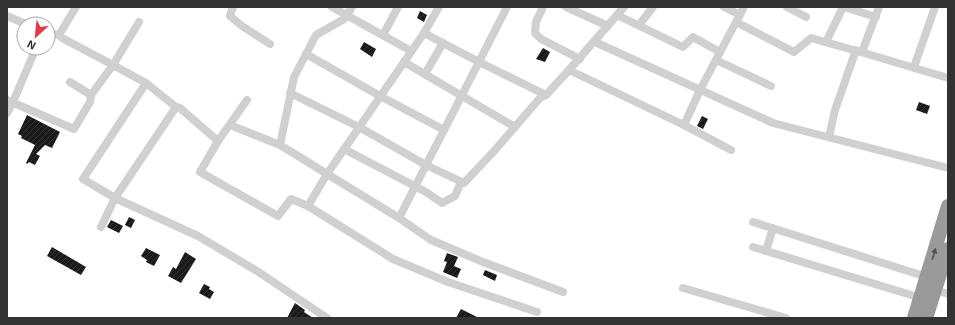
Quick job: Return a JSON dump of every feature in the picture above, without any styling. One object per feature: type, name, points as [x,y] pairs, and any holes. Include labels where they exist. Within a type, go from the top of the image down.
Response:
[{"type":"highway","points":[[914,318],[948,206]]},
{"type":"highway","points":[[926,318],[942,292],[948,249]]},
{"type":"street","points":[[59,35],[76,7]]},
{"type":"street","points":[[233,7],[230,16],[242,26],[270,44]]},
{"type":"street","points":[[332,7],[411,51]]},
{"type":"street","points":[[280,145],[294,77],[306,54],[316,35],[344,19],[352,7]]},
{"type":"street","points":[[383,35],[398,7]]},
{"type":"street","points":[[308,206],[327,174],[424,33],[439,7]]},
{"type":"street","points":[[399,218],[507,7]]},
{"type":"street","points":[[544,7],[536,22],[535,33],[540,39],[580,59]]},
{"type":"street","points":[[566,7],[608,26]]},
{"type":"street","points":[[290,93],[359,127],[464,183],[540,98],[546,95],[580,59],[624,7]]},
{"type":"street","points":[[639,26],[653,7]]},
{"type":"street","points":[[724,7],[738,19],[794,52],[811,38],[948,78]]},
{"type":"street","points":[[684,125],[700,90],[744,7]]},
{"type":"street","points":[[786,7],[806,17]]},
{"type":"street","points":[[826,42],[844,7],[876,17]]},
{"type":"street","points":[[829,137],[835,110],[859,51],[880,7]]},
{"type":"street","points":[[914,67],[935,7]]},
{"type":"street","points":[[617,15],[683,47],[693,37],[718,56],[771,86]]},
{"type":"street","points":[[10,101],[74,129],[90,102],[91,95],[113,65],[139,22]]},
{"type":"street","points":[[424,33],[546,95]]},
{"type":"street","points":[[56,34],[146,83],[180,108],[218,141]]},
{"type":"street","points":[[595,42],[773,123],[948,168]]},
{"type":"street","points":[[425,74],[443,43]]},
{"type":"street","points":[[306,54],[444,130]]},
{"type":"street","points":[[7,113],[10,101],[32,56]]},
{"type":"street","points":[[404,62],[515,127]]},
{"type":"street","points":[[569,70],[684,125],[731,150]]},
{"type":"street","points":[[70,82],[91,95]]},
{"type":"street","points":[[146,83],[83,179],[115,198],[198,236],[257,271],[327,318]]},
{"type":"street","points":[[247,100],[218,141],[200,172],[278,216],[291,199],[308,206],[393,259],[448,282],[537,312]]},
{"type":"street","points":[[101,226],[115,198],[176,106]]},
{"type":"street","points":[[230,125],[280,145],[399,218],[431,240],[483,262],[563,292]]},
{"type":"street","points":[[344,149],[415,186],[442,203],[454,196],[461,182]]},
{"type":"street","points":[[753,222],[927,277]]},
{"type":"street","points":[[766,251],[773,228]]},
{"type":"street","points":[[753,247],[921,298]]},
{"type":"street","points":[[683,288],[786,318]]},
{"type":"building","points":[[420,11],[427,15],[424,22],[417,18]]},
{"type":"building","points":[[364,42],[376,49],[372,57],[360,49]]},
{"type":"building","points":[[543,48],[550,52],[545,62],[536,59]]},
{"type":"building","points":[[919,102],[930,106],[927,114],[916,110]]},
{"type":"building","points":[[27,115],[60,132],[52,148],[45,145],[36,154],[40,156],[35,165],[29,162],[27,164],[26,163],[35,145],[21,138],[22,136],[18,134]]},
{"type":"building","points":[[702,116],[708,119],[703,129],[697,126]]},
{"type":"building","points":[[129,217],[135,220],[131,228],[125,225]]},
{"type":"building","points":[[111,220],[123,226],[119,233],[107,227]]},
{"type":"building","points":[[52,247],[86,267],[81,275],[47,256]]},
{"type":"building","points":[[146,248],[160,255],[154,266],[146,262],[147,260],[141,256]]},
{"type":"building","points":[[185,252],[196,259],[181,283],[168,276],[173,267],[176,269]]},
{"type":"building","points":[[447,253],[458,257],[454,266],[461,269],[457,278],[443,272],[447,262],[444,261]]},
{"type":"building","points":[[485,270],[497,275],[495,281],[483,275]]},
{"type":"building","points":[[204,284],[210,287],[209,289],[214,292],[210,299],[199,293]]},
{"type":"building","points":[[295,303],[305,310],[304,312],[313,318],[287,318]]},
{"type":"building","points":[[461,309],[479,318],[456,318]]}]
